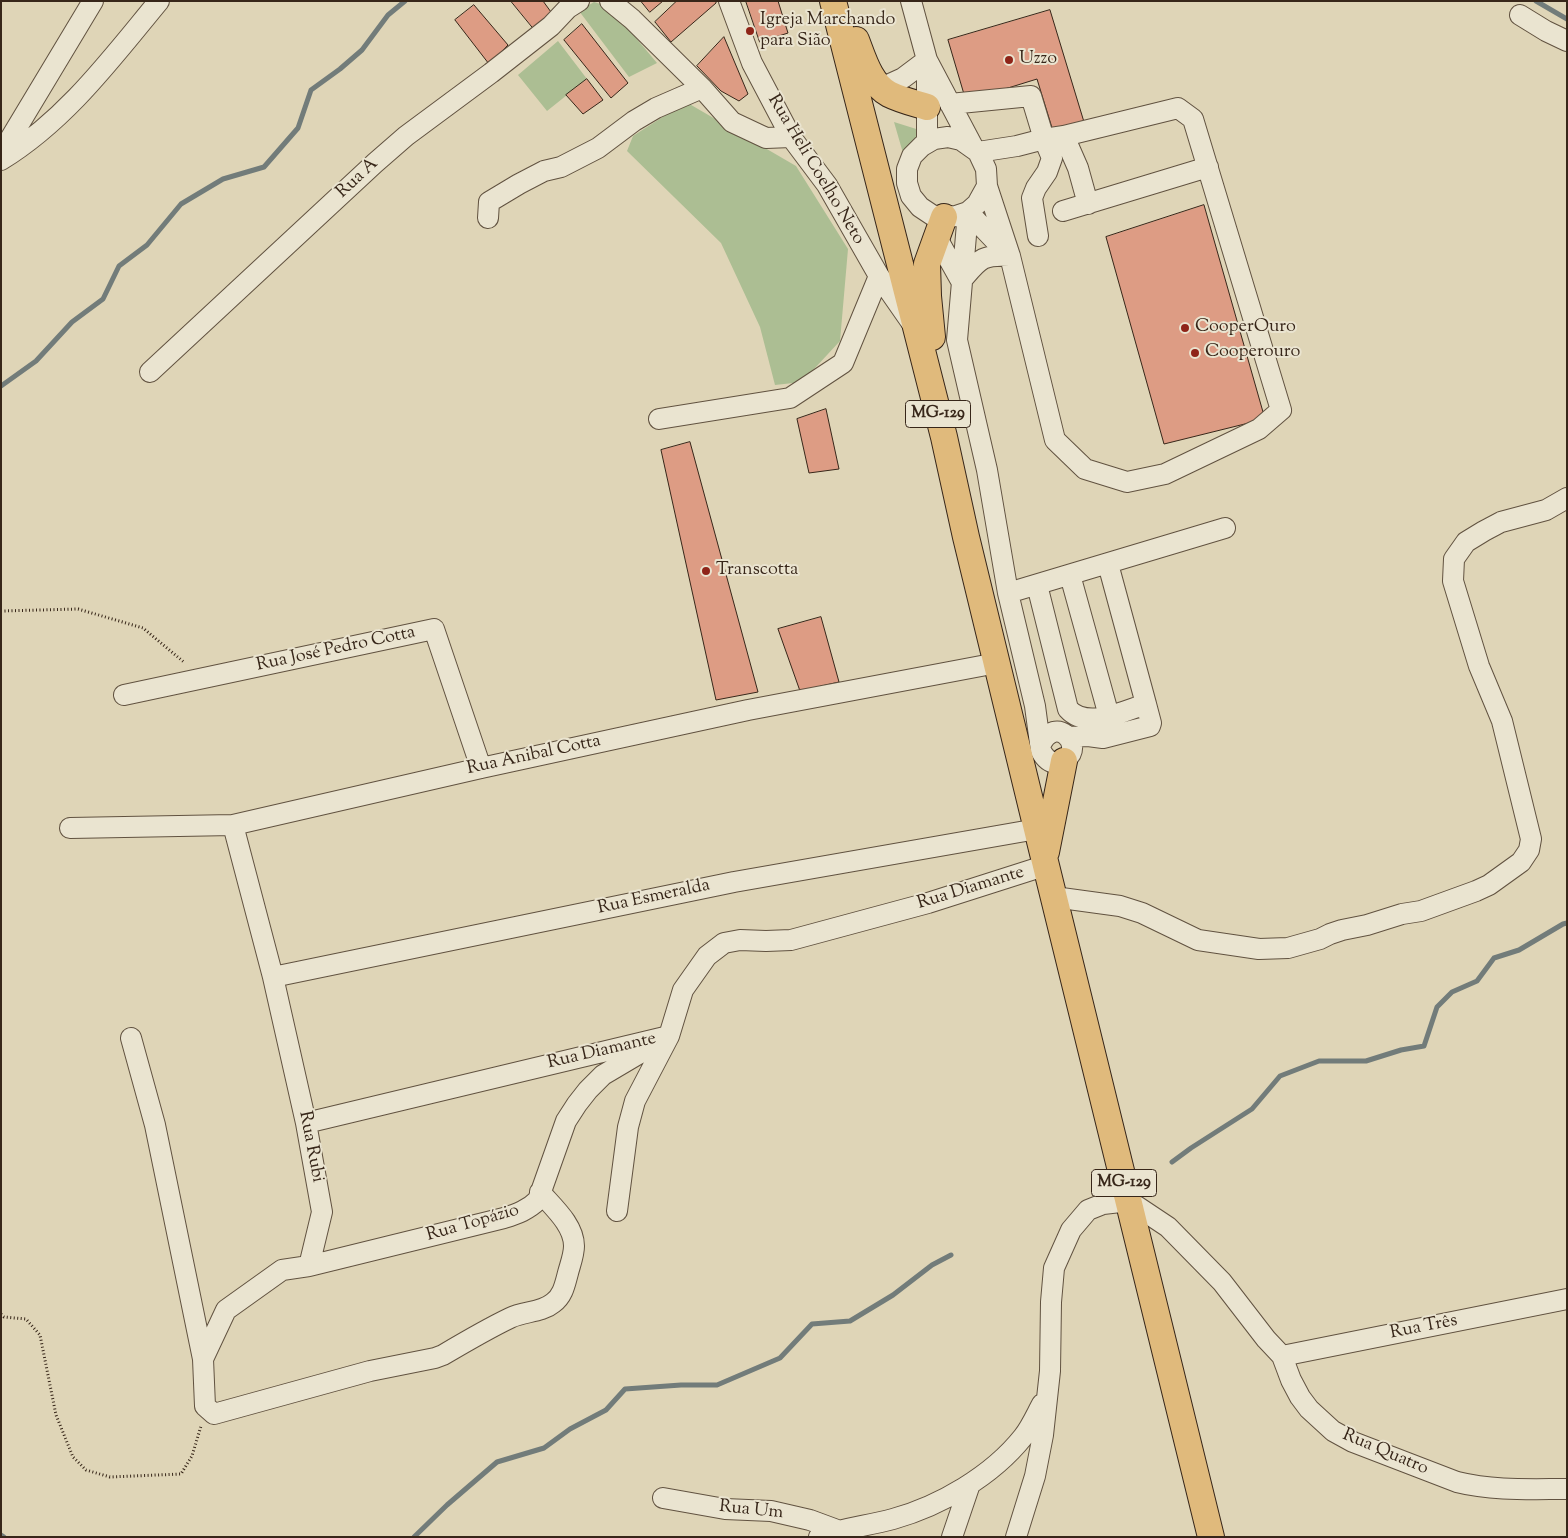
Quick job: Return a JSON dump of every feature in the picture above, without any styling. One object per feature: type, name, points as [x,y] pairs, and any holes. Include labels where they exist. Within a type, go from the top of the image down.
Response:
[{"type":"main road","name":"MG-129","points":[[833,1],[944,438],[966,537],[1211,1537]]},
{"type":"main road","points":[[841,1],[867,68],[881,88],[888,93],[938,106]]},
{"type":"main road","points":[[883,197],[928,286]]},
{"type":"main road","points":[[944,438],[927,264],[949,222]]},
{"type":"main road","points":[[1046,861],[1060,746]]},
{"type":"street","points":[[1,154],[93,1]]},
{"type":"street","points":[[1,160],[40,132],[72,103],[159,1]]},
{"type":"street","name":"Rua A","points":[[150,372],[406,136],[512,57],[551,26],[568,8],[579,1]]},
{"type":"street","points":[[610,1],[632,19],[702,88],[732,122],[766,138],[790,137]]},
{"type":"street","name":"Rua Heli Coelho Neto","points":[[729,1],[752,63],[790,137],[826,185],[878,276],[916,330]]},
{"type":"street","points":[[911,1],[938,106],[981,164],[1010,256],[1055,440],[1085,469],[1127,482],[1165,474],[1259,429],[1281,410],[1193,119],[1178,108],[1017,146],[981,164]]},
{"type":"street","points":[[1520,15],[1567,41]]},
{"type":"street","points":[[881,88],[903,78],[927,60]]},
{"type":"street","points":[[488,218],[489,202],[505,192],[544,171],[561,167],[598,148],[634,121],[656,108],[702,88]]},
{"type":"street","points":[[938,106],[1031,96],[1052,158],[1047,172],[1036,188],[1032,198],[1038,236]]},
{"type":"street","points":[[927,143],[938,106]]},
{"type":"street","points":[[1064,136],[1078,168],[1088,204]]},
{"type":"street","points":[[949,222],[977,204],[981,164],[961,140],[948,137],[934,139],[922,146],[912,156],[907,169],[907,183],[911,196],[920,207],[932,215],[949,222],[1010,256]]},
{"type":"street","points":[[1078,168],[1064,211],[1208,167]]},
{"type":"street","points":[[949,222],[961,281],[956,340],[987,470],[1008,593],[1035,706],[1060,746],[1087,750],[1103,738],[1150,726],[1151,723],[1108,564]]},
{"type":"street","points":[[949,222],[961,281]]},
{"type":"street","points":[[961,281],[983,258],[994,255],[1010,256]]},
{"type":"street","points":[[659,419],[790,398],[843,363],[878,276]]},
{"type":"street","points":[[1054,897],[1120,906],[1142,912],[1198,940],[1240,947],[1275,949],[1296,946],[1342,930],[1367,925],[1402,914],[1421,911],[1462,897],[1489,884],[1522,862],[1529,850],[1531,839],[1502,721],[1479,666],[1454,581],[1454,559],[1466,542],[1484,530],[1501,522],[1546,510],[1567,498]]},
{"type":"street","points":[[1008,593],[1225,528]]},
{"type":"street","points":[[1070,575],[1109,716]]},
{"type":"street","points":[[1037,585],[1068,709],[1072,714],[1101,719],[1146,704]]},
{"type":"street","name":"Rua José Pedro Cotta","points":[[124,695],[434,629],[481,768]]},
{"type":"street","name":"Rua Anibal Cotta","points":[[70,828],[232,825],[748,710],[997,664]]},
{"type":"street","name":"Rua Rubi","points":[[232,825],[273,977],[306,1123],[322,1212],[309,1266]]},
{"type":"street","name":"Rua Esmeralda","points":[[273,977],[734,882],[1037,829]]},
{"type":"street","name":"Rua Diamante","points":[[306,1123],[669,1036],[682,990],[707,956],[724,943],[740,940],[791,940],[928,903],[1046,861]]},
{"type":"street","points":[[618,1211],[628,1127],[635,1101],[669,1036]]},
{"type":"street","name":"Rua Topázio","points":[[309,1266],[504,1218],[531,1207],[538,1200],[566,1121],[588,1090],[603,1075],[669,1036]]},
{"type":"street","points":[[131,1038],[155,1125],[203,1360],[210,1410],[370,1371],[434,1358],[443,1355],[489,1327],[522,1313],[540,1310],[552,1304],[563,1290],[574,1247],[573,1236],[560,1215],[540,1192]]},
{"type":"street","points":[[1016,1537],[1035,1476],[1043,1435],[1050,1371],[1051,1302],[1054,1268],[1071,1230],[1088,1210],[1103,1204],[1129,1201]]},
{"type":"street","name":"Rua Quatro","points":[[1129,1201],[1168,1227],[1222,1282],[1266,1339],[1282,1356],[1300,1397],[1309,1409],[1333,1431],[1353,1442],[1441,1477],[1473,1486],[1567,1489]]},
{"type":"street","points":[[203,1360],[226,1310],[282,1270],[309,1266]]},
{"type":"street","name":"Rua Três","points":[[1282,1356],[1567,1299]]},
{"type":"street","points":[[828,1534],[894,1519],[920,1510],[955,1494],[1011,1450],[1024,1436],[1047,1394]]},
{"type":"street","points":[[952,1537],[970,1484]]},
{"type":"street","name":"Rua Um","points":[[663,1498],[725,1509],[771,1511],[790,1514],[810,1520],[828,1534]]},
{"type":"path","points":[[1,611],[78,609],[143,628],[204,679]]},
{"type":"path","points":[[1,1314],[4,1317],[26,1320],[40,1335],[56,1415],[73,1457],[86,1470],[110,1477],[181,1474],[192,1456],[200,1431],[210,1410]]},
{"type":"green space","points":[[594,2],[610,7],[657,63],[629,77],[579,11]]},
{"type":"green space","points":[[558,41],[587,79],[547,111],[518,75]]},
{"type":"green space","points":[[686,102],[796,166],[848,249],[840,341],[802,382],[775,385],[760,327],[721,243],[627,151],[633,136]]},
{"type":"green space","points":[[894,122],[929,133],[905,160]]},
{"type":"building","points":[[511,1],[543,1],[551,12],[534,29]]},
{"type":"building","points":[[641,1],[663,1],[650,12]]},
{"type":"building","points":[[677,1],[716,1],[716,3],[671,42],[655,22]]},
{"type":"building","points":[[746,1],[778,1],[788,33],[760,42]]},
{"type":"building","points":[[474,5],[508,45],[489,64],[455,20]]},
{"type":"building","name":"Uzzo","points":[[1050,10],[1084,122],[1053,131],[1037,79],[966,101],[948,40]]},
{"type":"building","points":[[582,24],[628,83],[611,98],[564,40]]},
{"type":"building","points":[[724,37],[748,94],[739,101],[721,91],[697,66]]},
{"type":"building","points":[[587,79],[603,100],[583,114],[566,95]]},
{"type":"building","name":"CooperOuro","points":[[1204,205],[1265,419],[1164,444],[1106,237]]},
{"type":"building","points":[[826,409],[839,469],[809,473],[797,419]]},
{"type":"building","name":"Transcotta","points":[[690,442],[758,692],[716,700],[661,450]]},
{"type":"building","name":"Transcotta","points":[[821,617],[839,682],[800,691],[778,629]]},
{"type":"waterway","points":[[1,386],[36,361],[72,322],[103,299],[119,266],[147,245],[181,204],[223,179],[264,167],[298,128],[311,90],[362,50],[388,15],[405,1]]},
{"type":"waterway","points":[[1536,1],[1567,19]]},
{"type":"waterway","points":[[1172,1162],[1252,1109],[1280,1076],[1319,1061],[1366,1061],[1401,1050],[1424,1046],[1437,1007],[1452,992],[1477,981],[1494,958],[1519,950],[1567,923]]},
{"type":"waterway","points":[[414,1537],[447,1505],[497,1462],[544,1448],[570,1429],[606,1410],[625,1389],[681,1385],[717,1385],[780,1358],[812,1324],[850,1321],[893,1295],[932,1265],[951,1255]]},
{"type":"place","name":"Igreja Marchando para Sião","points":[[750,31]]},
{"type":"place","name":"Uzzo","points":[[1009,60]]},
{"type":"place","name":"CooperOuro","points":[[1185,328]]},
{"type":"place","name":"Cooperouro","points":[[1195,353]]},
{"type":"place","name":"Transcotta","points":[[706,571]]}]
